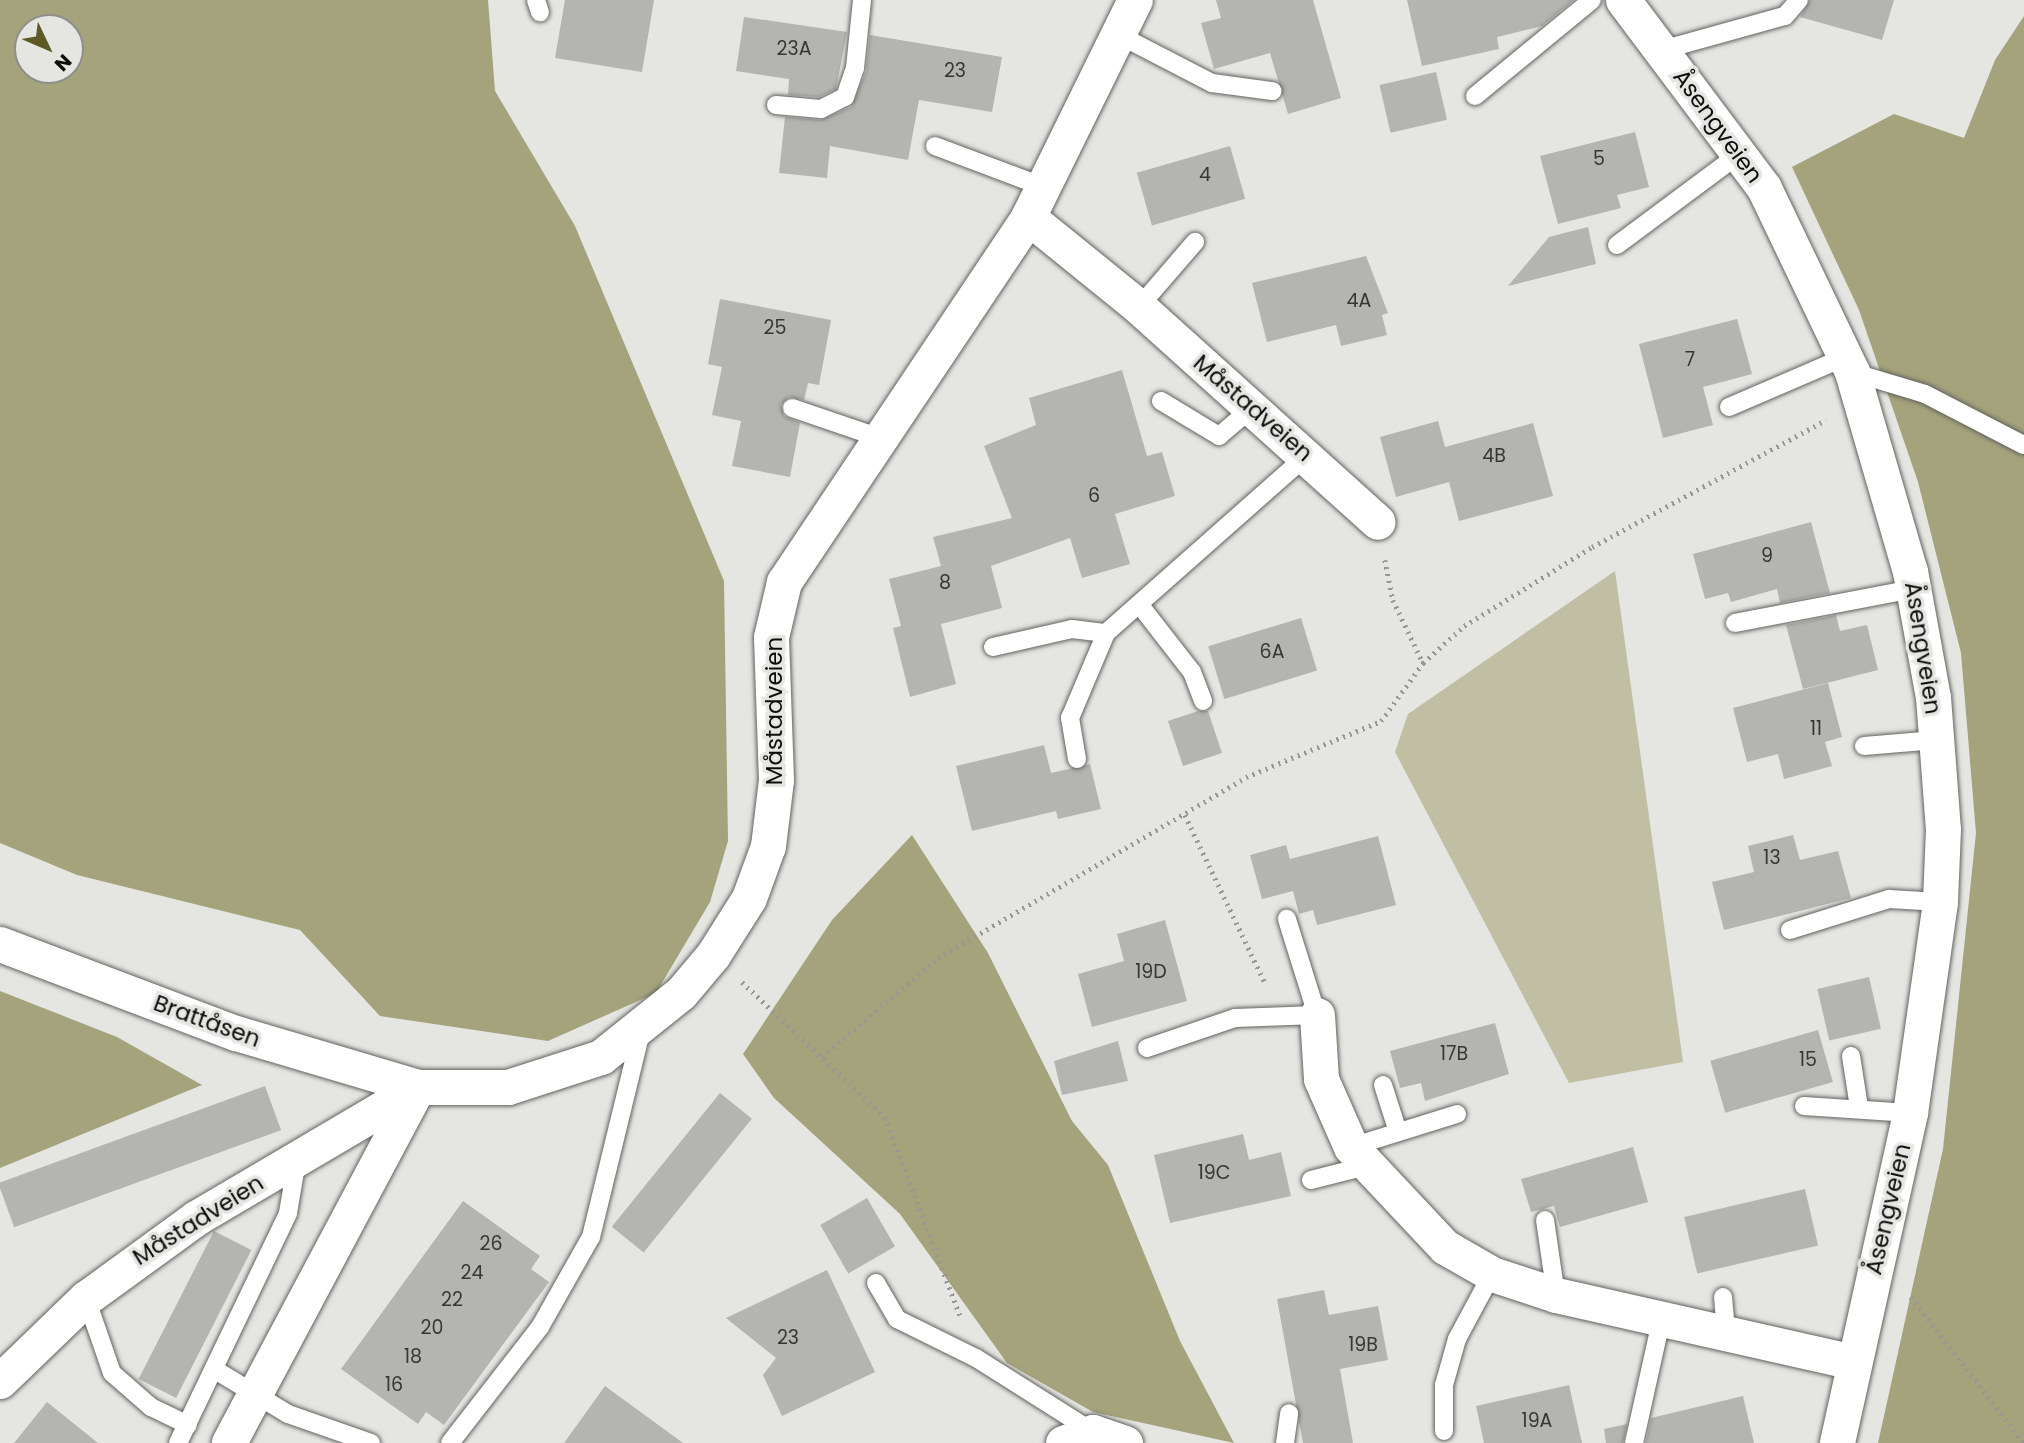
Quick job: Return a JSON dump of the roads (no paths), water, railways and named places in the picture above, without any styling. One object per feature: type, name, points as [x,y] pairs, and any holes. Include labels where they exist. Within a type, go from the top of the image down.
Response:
[{"type":"street","name":"Måstadveien","points":[[0,1381],[86,1298],[138,1255],[418,1087],[508,1087],[555,1076],[601,1057],[643,1026],[713,956],[749,898],[768,846],[776,780],[771,637],[784,582],[1028,217],[1135,0]]},
{"type":"street","name":"Åsengveien","points":[[1623,0],[1764,188],[1852,377],[1913,589],[1937,740],[1944,829],[1940,902],[1910,1113],[1837,1443]]},
{"type":"street","name":"Måstadveien","points":[[1028,217],[1139,307],[1307,455],[1378,522]]},
{"type":"street","name":"Brattåsen","points":[[0,944],[236,1033],[418,1087]]},
{"type":"street","points":[[1317,1015],[1321,1079],[1358,1157],[1445,1247],[1492,1274],[1556,1295],[1661,1321],[1726,1332],[1853,1362]]},
{"type":"street","points":[[229,1443],[418,1087]]},
{"type":"lane","points":[[776,106],[821,109],[845,97],[855,68],[862,0]]},
{"type":"lane","points":[[1475,96],[1591,0]]},
{"type":"lane","points":[[1662,50],[1785,16],[1799,0]]},
{"type":"lane","points":[[1119,35],[1212,83],[1272,91]]},
{"type":"lane","points":[[935,146],[1044,187]]},
{"type":"lane","points":[[1617,245],[1739,155]]},
{"type":"lane","points":[[1139,307],[1195,242]]},
{"type":"lane","points":[[1729,407],[1852,377],[1925,394],[2024,445]]},
{"type":"lane","points":[[1161,401],[1219,436],[1252,408]]},
{"type":"lane","points":[[792,408],[880,438]]},
{"type":"lane","points":[[1077,759],[1070,718],[1106,633],[1307,455]]},
{"type":"lane","points":[[1735,623],[1913,589]]},
{"type":"lane","points":[[1139,604],[1192,672],[1203,701]]},
{"type":"lane","points":[[993,647],[1072,629],[1106,633]]},
{"type":"lane","points":[[1864,746],[1937,740]]},
{"type":"lane","points":[[1790,930],[1889,899],[1940,902]]},
{"type":"lane","points":[[1147,1048],[1235,1018],[1317,1015],[1287,919]]},
{"type":"lane","points":[[450,1443],[540,1327],[592,1237],[643,1026]]},
{"type":"lane","points":[[1851,1056],[1859,1107]]},
{"type":"lane","points":[[1383,1085],[1398,1132]]},
{"type":"lane","points":[[1804,1105],[1859,1107],[1910,1113]]},
{"type":"lane","points":[[1311,1180],[1358,1157],[1398,1132],[1457,1114]]},
{"type":"lane","points":[[178,1443],[217,1371],[288,1213],[298,1160]]},
{"type":"lane","points":[[1545,1220],[1556,1295]]},
{"type":"lane","points":[[1444,1431],[1444,1385],[1457,1339],[1492,1274]]},
{"type":"lane","points":[[876,1283],[897,1320],[976,1358],[1094,1439]]},
{"type":"lane","points":[[1723,1297],[1726,1332]]},
{"type":"lane","points":[[86,1298],[112,1373],[151,1407],[188,1425]]},
{"type":"lane","points":[[1634,1443],[1661,1321]]},
{"type":"lane","points":[[217,1371],[288,1414],[371,1443]]},
{"type":"lane","points":[[1285,1443],[1289,1413]]}]
